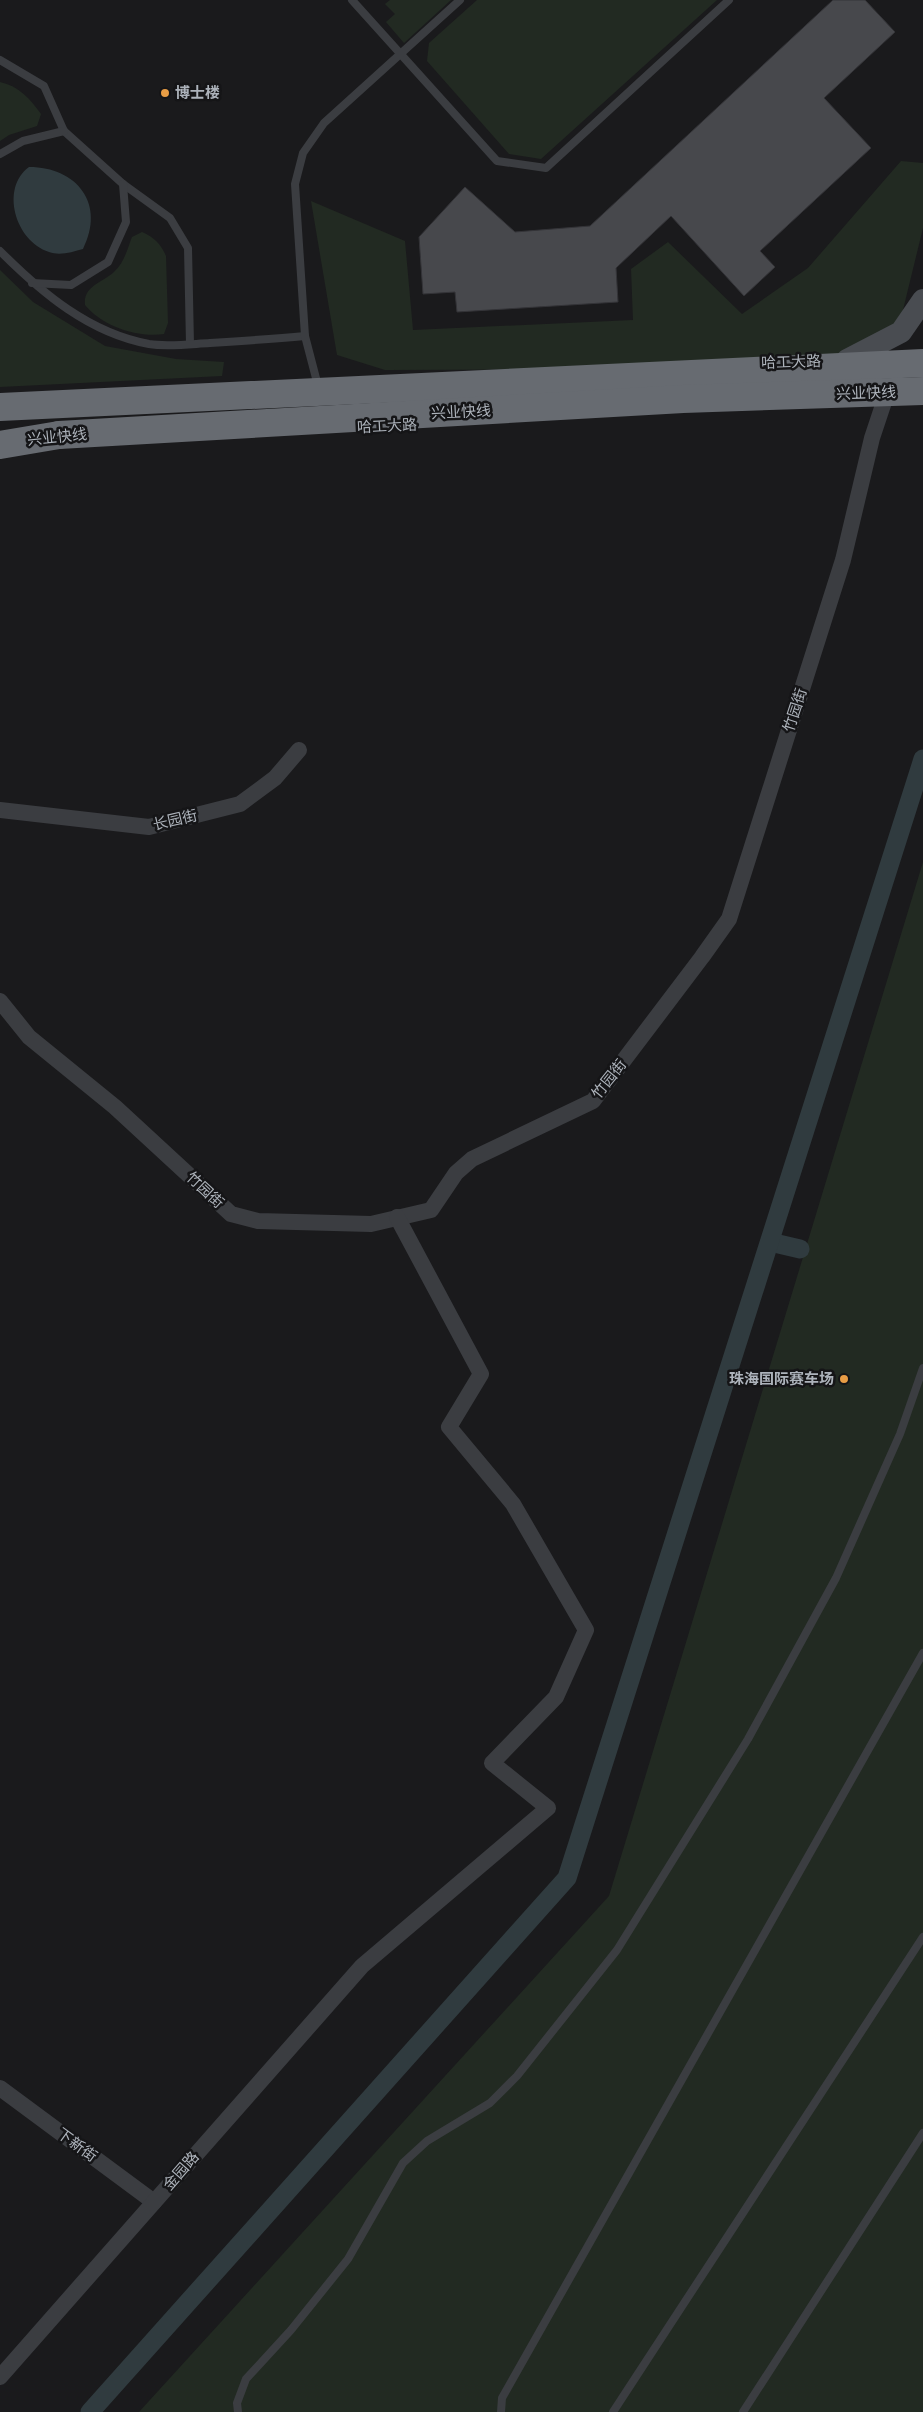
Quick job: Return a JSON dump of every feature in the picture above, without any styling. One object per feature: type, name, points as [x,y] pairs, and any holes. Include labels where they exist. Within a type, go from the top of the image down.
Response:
[{"type":"highway","name":"兴业快线","points":[[0,407],[923,363]]},
{"type":"highway","name":"兴业快线","points":[[0,446],[79,434],[683,399],[923,391]]},
{"type":"street","points":[[847,360],[901,332],[923,300]]},
{"type":"street","name":"哈工大路","points":[[0,400],[317,382],[923,356]]},
{"type":"street","points":[[885,399],[923,370]]},
{"type":"street","name":"哈工大路","points":[[0,446],[109,442],[923,398]]},
{"type":"street","name":"竹园街","points":[[0,1002],[29,1038],[115,1107],[231,1214],[258,1221],[371,1224],[431,1210],[456,1173],[472,1160],[594,1101],[729,919],[843,560],[872,438],[885,399]]},
{"type":"street","name":"长园街","points":[[0,810],[149,827],[240,804],[276,778],[299,750]]},
{"type":"street","name":"金园路","points":[[0,2376],[362,1966],[548,1808],[492,1763],[556,1698],[586,1630],[513,1504],[449,1427],[482,1374],[397,1217]]},
{"type":"street","name":"下新街","points":[[0,2088],[154,2202]]},
{"type":"lane","points":[[352,0],[402,53],[497,161],[546,168],[729,0]]},
{"type":"lane","points":[[317,382],[305,336],[295,184],[303,153],[324,123],[460,0]]},
{"type":"lane","points":[[0,60],[44,86],[64,131],[122,184],[170,218],[188,248],[190,344]]},
{"type":"lane","points":[[0,154],[23,140],[64,131]]},
{"type":"lane","points":[[32,283],[71,285],[108,262],[126,222],[122,184]]},
{"type":"lane","points":[[0,251],[32,283],[73,314],[109,333],[150,344],[190,344],[305,336]]},
{"type":"lane","points":[[238,2412],[238,2404],[246,2378],[291,2330],[348,2258],[403,2163],[427,2141],[490,2103],[517,2076],[617,1950],[748,1739],[836,1578],[900,1434],[923,1368]]},
{"type":"lane","points":[[501,2412],[502,2398],[923,1653]]},
{"type":"lane","points":[[614,2412],[923,1937]]},
{"type":"lane","points":[[743,2412],[923,2133]]},
{"type":"shaded area","points":[[390,0],[451,0],[404,43],[386,22],[395,14],[385,4]]},
{"type":"shaded area","points":[[477,0],[717,0],[541,159],[509,154],[427,61],[429,43]]},
{"type":"shaded area","points":[[0,82],[18,90],[33,103],[41,114],[37,126],[9,135],[0,141]]},
{"type":"shaded area","points":[[901,161],[923,163],[923,228],[902,314],[878,351],[625,369],[385,370],[337,355],[311,201],[405,241],[413,330],[633,320],[631,269],[668,242],[742,314],[808,268]]},
{"type":"shaded area","points":[[29,167],[61,173],[83,191],[89,203],[91,217],[89,233],[83,249],[57,254],[37,246],[27,237],[15,213],[14,200],[15,188],[20,176]]},
{"type":"shaded area","points":[[142,232],[157,241],[166,256],[168,323],[164,334],[143,334],[121,329],[101,319],[85,305],[85,299],[90,289],[109,276],[120,265],[132,237]]},
{"type":"shaded area","points":[[0,270],[33,302],[105,346],[176,359],[224,362],[222,376],[0,387]]},
{"type":"shaded area","name":"珠海国际赛车场","points":[[923,862],[923,2412],[139,2412],[609,1896]]},
{"type":"building","points":[[833,0],[865,0],[895,32],[824,98],[871,148],[760,251],[775,267],[744,296],[671,216],[616,268],[618,302],[457,312],[455,292],[423,294],[419,237],[465,187],[515,232],[590,226]]},
{"type":"waterway","points":[[90,2412],[567,1878],[923,759]]},
{"type":"waterway","points":[[770,1242],[800,1249]]},
{"type":"place","name":"博士楼","points":[[165,93]]},
{"type":"place","name":"珠海国际赛车场","points":[[844,1379]]}]
